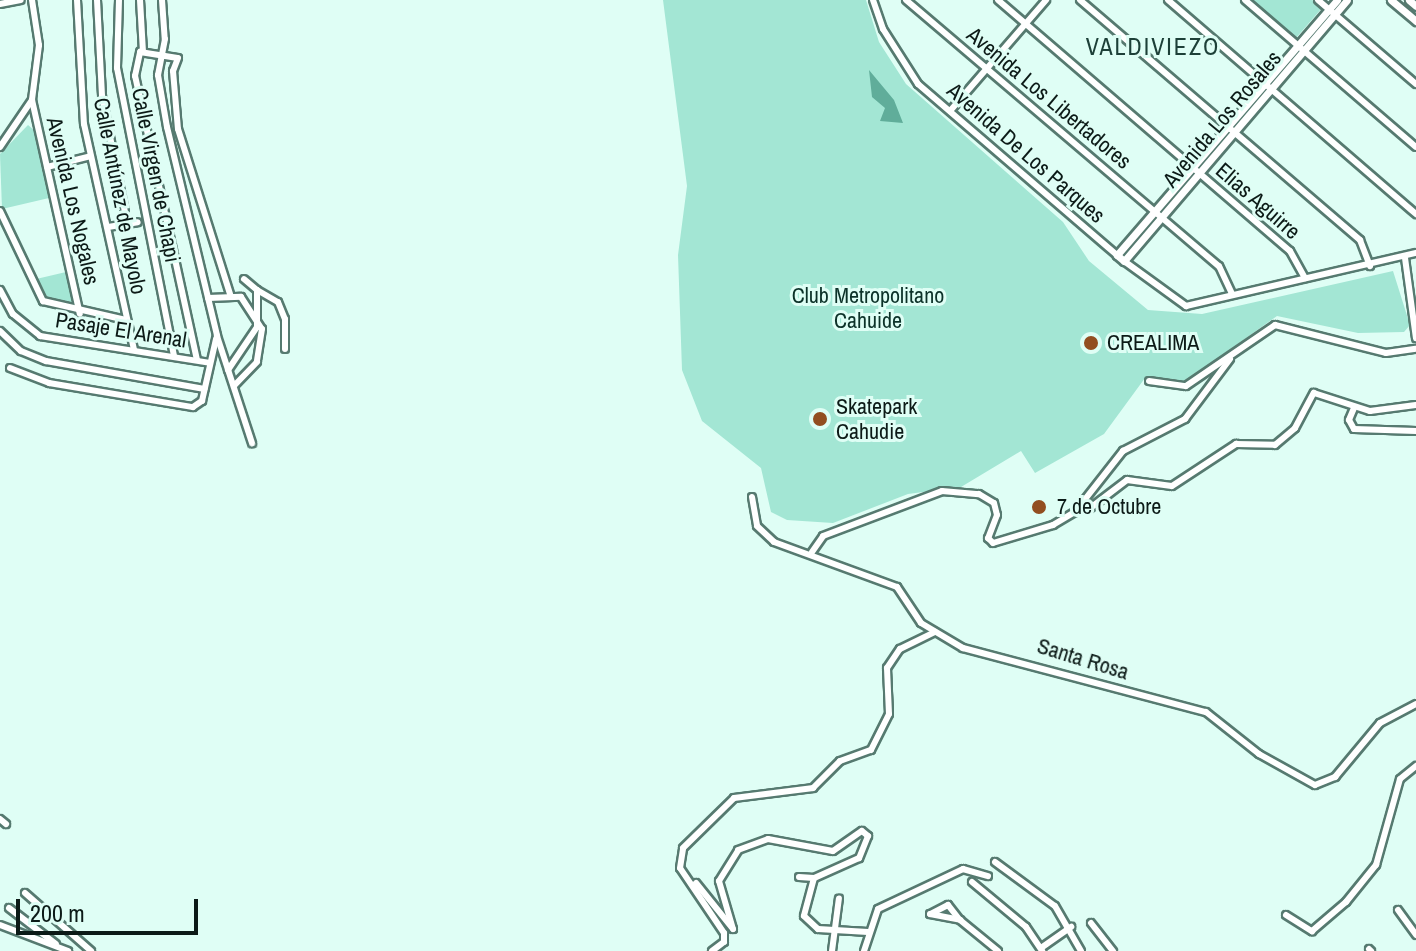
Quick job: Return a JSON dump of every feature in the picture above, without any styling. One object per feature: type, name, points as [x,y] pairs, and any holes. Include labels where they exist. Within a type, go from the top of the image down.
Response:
[{"type":"street","points":[[0,4],[21,0]]},
{"type":"street","name":"Avenida Los Nogales","points":[[32,0],[39,45],[32,100],[80,314]]},
{"type":"street","name":"Calle Antúnez de Mayolo","points":[[77,0],[91,156],[134,350]]},
{"type":"street","name":"Calle Virgen de Chapi","points":[[97,0],[102,96],[125,212]]},
{"type":"street","name":"Calle Virgen de Chapi","points":[[119,0],[117,68],[174,356]]},
{"type":"street","points":[[140,0],[143,52],[135,76],[197,360]]},
{"type":"street","points":[[162,0],[162,54],[158,75],[167,127],[217,336],[252,443]]},
{"type":"street","name":"Avenida De Los Parques","points":[[874,0],[906,70],[1124,261],[1186,306],[1232,294]]},
{"type":"street","name":"Avenida Los Libertadores","points":[[906,0],[1219,266],[1232,294]]},
{"type":"street","name":"Elias Aguirre","points":[[998,0],[1290,251],[1305,278]]},
{"type":"street","points":[[950,111],[1046,0]]},
{"type":"street","points":[[1080,0],[1360,240],[1370,266]]},
{"type":"street","points":[[1168,0],[1416,214]]},
{"type":"street","points":[[1245,0],[1416,147]]},
{"type":"street","points":[[1318,0],[1416,84]]},
{"type":"street","name":"Avenida Los Rosales","points":[[1332,12],[1337,0]]},
{"type":"street","name":"Avenida Los Rosales","points":[[1124,261],[1158,215],[1232,128],[1332,12],[1347,0]]},
{"type":"street","points":[[1391,0],[1416,21]]},
{"type":"street","points":[[1409,0],[1416,6]]},
{"type":"street","points":[[143,52],[178,58],[173,71],[178,129],[230,294]]},
{"type":"street","points":[[0,147],[32,100]]},
{"type":"street","points":[[18,124],[37,127]]},
{"type":"street","points":[[47,167],[91,156]]},
{"type":"street","points":[[0,211],[32,288],[52,307],[126,320]]},
{"type":"street","name":"Avenida Los Rosales","points":[[1117,255],[1158,215]]},
{"type":"street","points":[[108,227],[138,222]]},
{"type":"street","points":[[1232,294],[1370,266],[1416,253]]},
{"type":"street","points":[[1405,258],[1414,311],[1414,335],[1406,350]]},
{"type":"street","points":[[244,279],[278,302],[285,319],[285,349]]},
{"type":"street","name":"Pasaje El Arenal","points":[[0,290],[9,309],[34,333],[210,363]]},
{"type":"street","points":[[228,370],[254,337],[257,290]]},
{"type":"street","points":[[208,298],[230,294],[241,297],[257,318],[263,348],[249,375],[234,386]]},
{"type":"street","points":[[1149,381],[1177,389],[1230,359],[1275,325],[1298,327],[1363,349],[1416,349]]},
{"type":"street","points":[[0,331],[21,351],[46,361],[205,389]]},
{"type":"street","points":[[10,368],[49,383],[193,407],[205,389],[217,336]]},
{"type":"street","points":[[1075,512],[1086,499],[1086,490],[1123,451],[1156,439],[1195,409],[1230,359]]},
{"type":"street","points":[[812,552],[823,536],[942,491],[979,494],[994,503],[997,515],[988,538],[993,543],[1053,525],[1096,504],[1127,480],[1172,486],[1236,444],[1275,445],[1295,428],[1314,393],[1354,408],[1383,413],[1416,405]]},
{"type":"street","points":[[1354,408],[1349,420],[1354,429],[1416,431]]},
{"type":"street","name":"Santa Rosa","points":[[752,497],[752,514],[766,536],[812,552],[851,574],[897,587],[915,616],[935,632],[970,651],[1021,659],[1206,712],[1259,754],[1315,785],[1335,777],[1380,723],[1416,704]]},
{"type":"street","points":[[1086,499],[1096,504]]},
{"type":"street","points":[[799,877],[814,878],[852,864],[867,833],[860,832],[833,851],[768,839],[746,844],[719,881],[733,929],[679,865],[683,848],[726,802],[813,788],[840,761],[874,748],[889,714],[887,668],[900,649],[935,632]]},
{"type":"street","points":[[1286,915],[1312,931],[1346,902],[1376,865],[1400,779],[1416,766]]},
{"type":"street","points":[[995,862],[1042,897],[1071,927],[1081,951]]},
{"type":"street","points":[[864,951],[878,909],[969,868],[988,876]]},
{"type":"street","points":[[814,878],[804,916],[818,929],[868,932]]},
{"type":"street","points":[[693,880],[724,933],[712,951]]},
{"type":"street","points":[[972,882],[1042,950],[1071,927]]},
{"type":"street","points":[[25,893],[91,951]]},
{"type":"street","points":[[832,951],[832,930],[839,898]]},
{"type":"street","points":[[9,908],[58,946]]},
{"type":"street","points":[[1398,910],[1416,935]]},
{"type":"street","points":[[959,919],[998,951]]},
{"type":"street","points":[[1091,923],[1113,951]]},
{"type":"street","points":[[0,925],[68,951]]},
{"type":"green space","name":"Club Metropolitano Cahuide","points":[[663,0],[866,0],[879,42],[906,84],[1063,222],[1089,261],[1148,310],[1202,314],[1393,271],[1410,325],[1404,332],[1358,333],[1277,316],[1183,383],[1145,378],[1104,434],[1035,473],[1021,451],[961,487],[908,494],[833,523],[787,520],[771,512],[761,468],[702,421],[682,370],[678,255],[687,186]]},
{"type":"green space","points":[[1251,0],[1312,0],[1322,8],[1296,38]]},
{"type":"green space","points":[[28,125],[35,131],[49,198],[2,209],[0,154]]},
{"type":"green space","points":[[66,272],[74,308],[46,299],[32,280]]},
{"type":"shaded area","points":[[869,70],[894,100],[903,123],[880,121],[885,108],[872,97]]},
{"type":"place","name":"CREALIMA","points":[[1091,343]]},
{"type":"place","name":"Skatepark Cahudie","points":[[820,419]]},
{"type":"place","name":"7 de Octubre","points":[[1039,507]]},
{"type":"district","name":"VALDIVIEZO","points":[[1153,47]]}]
